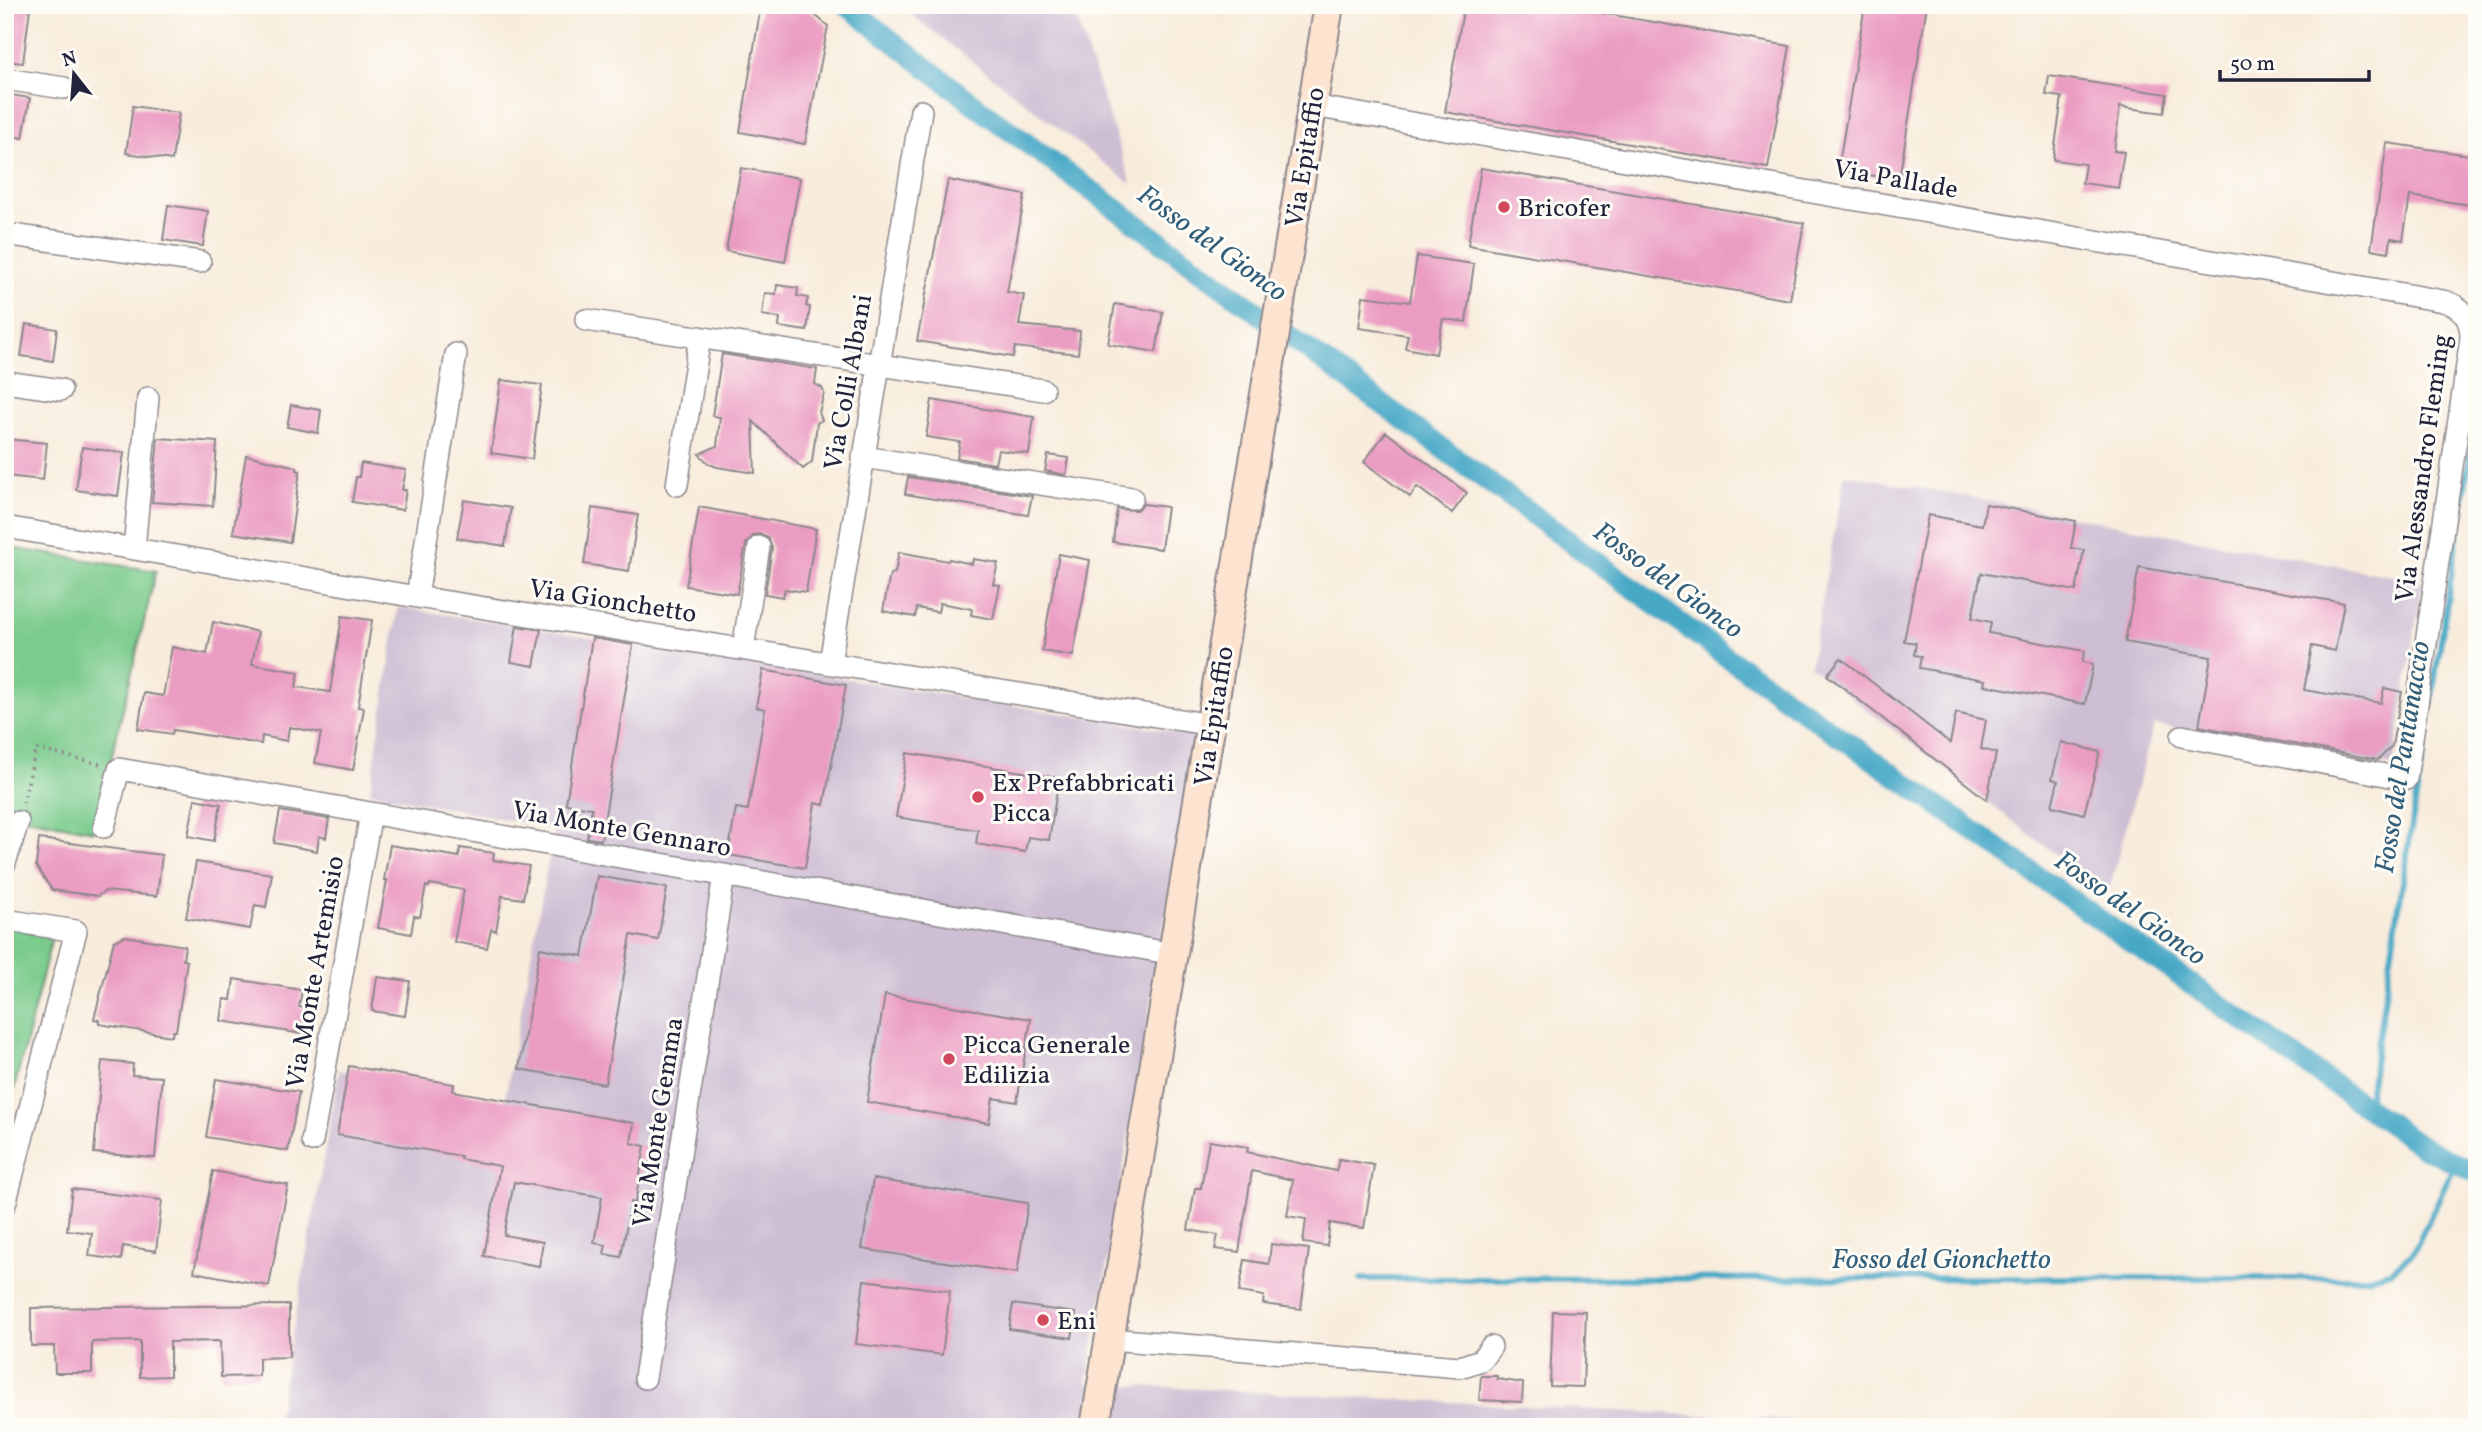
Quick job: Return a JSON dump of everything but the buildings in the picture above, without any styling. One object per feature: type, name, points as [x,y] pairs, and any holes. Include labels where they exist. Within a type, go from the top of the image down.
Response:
[{"type":"main road","name":"Via Epitaffio","points":[[1095,1427],[1329,5]]},
{"type":"street","points":[[5,79],[64,88]]},
{"type":"street","name":"Via Pallade","points":[[1313,106],[2443,301],[2456,305],[2466,314]]},
{"type":"street","name":"Via Colli Albani","points":[[830,663],[921,111]]},
{"type":"street","points":[[5,234],[200,262]]},
{"type":"street","name":"Via Alessandro Fleming","points":[[2182,736],[2406,779],[2471,338],[2466,314]]},
{"type":"street","points":[[586,320],[1043,390]]},
{"type":"street","points":[[677,485],[699,337]]},
{"type":"street","points":[[417,597],[456,354]]},
{"type":"street","points":[[5,382],[61,390]]},
{"type":"street","points":[[134,549],[148,398]]},
{"type":"street","points":[[863,457],[1132,498]]},
{"type":"street","name":"Via Gionchetto","points":[[5,527],[417,597],[1212,725]]},
{"type":"street","points":[[743,649],[759,547]]},
{"type":"street","points":[[104,827],[119,769]]},
{"type":"street","name":"Via Monte Gennaro","points":[[119,769],[1174,954]]},
{"type":"street","name":"Via Monte Artemisio","points":[[312,1141],[371,813]]},
{"type":"street","points":[[5,863],[18,822]]},
{"type":"street","name":"Via Monte Gemma","points":[[645,1378],[724,875]]},
{"type":"street","points":[[5,920],[76,931],[5,1204]]},
{"type":"street","points":[[1110,1339],[1460,1367],[1481,1360],[1491,1347]]},
{"type":"path","points":[[18,822],[36,748],[119,769]]},
{"type":"shaded area","points":[[899,5],[1072,5],[1132,185]]},
{"type":"shaded area","points":[[1845,474],[2423,582],[2393,766],[2154,725],[2108,894],[1810,666]]},
{"type":"shaded area","points":[[398,607],[1196,735],[1087,1383],[1791,1420],[1791,1427],[276,1427],[339,1070],[504,1105],[554,829],[370,792]]},
{"type":"green space","points":[[5,547],[156,571],[94,831],[5,814]]},
{"type":"green space","points":[[5,926],[52,937],[5,1126]]},
{"type":"waterway","name":"Fosso del Gionco","points":[[846,5],[980,109],[1724,655],[2421,1146],[2477,1173]]},
{"type":"waterway","name":"Fosso del Pantanaccio","points":[[2367,1109],[2477,411]]},
{"type":"waterway","name":"Fosso del Gionchetto","points":[[1361,1279],[2368,1278],[2390,1272],[2413,1253],[2456,1163]]},
{"type":"place","name":"Bricofer","points":[[1504,207]]},
{"type":"place","name":"Ex Prefabbricati Picca","points":[[978,797]]},
{"type":"place","name":"Picca Generale Edilizia","points":[[949,1059]]},
{"type":"place","name":"Eni","points":[[1043,1320]]}]
